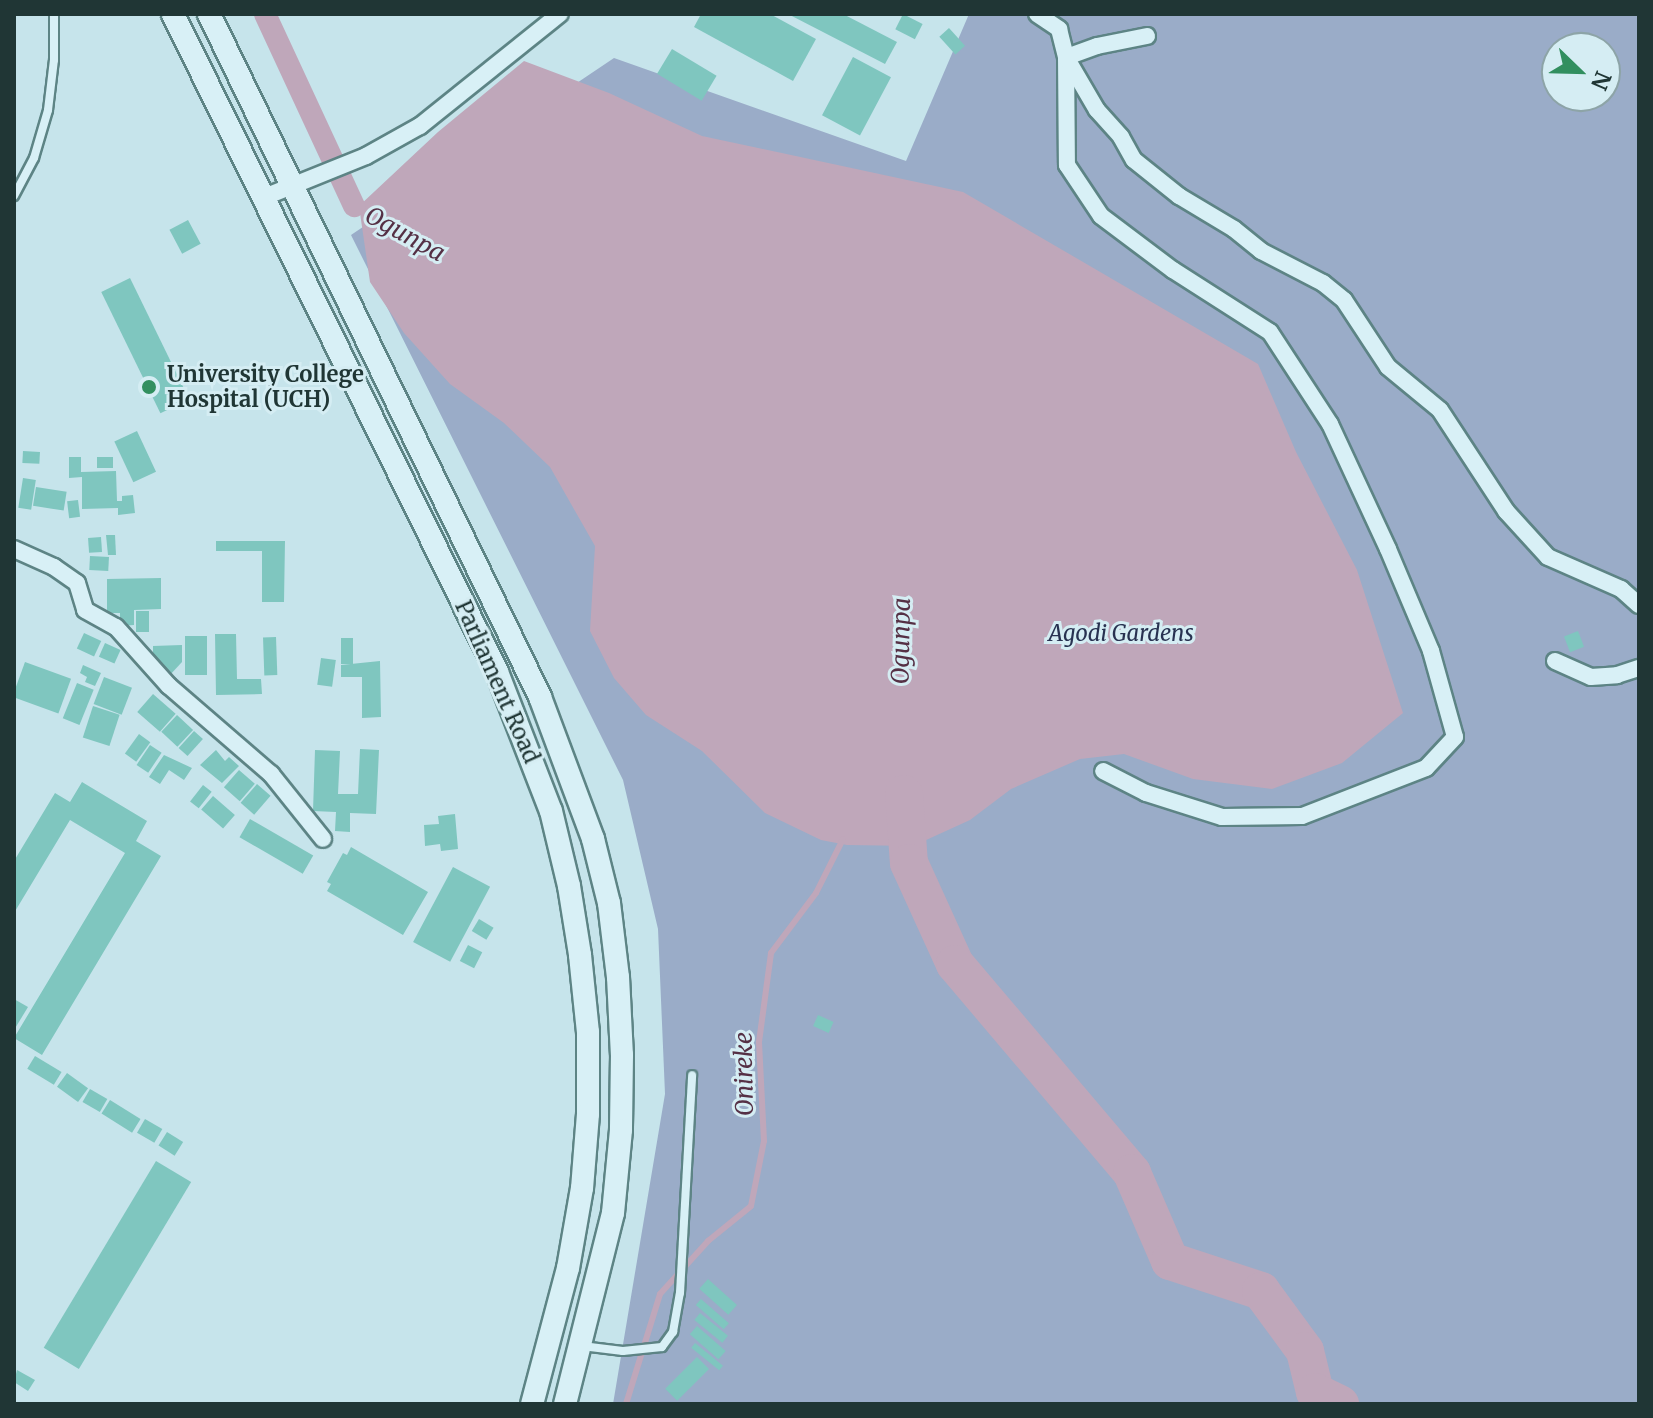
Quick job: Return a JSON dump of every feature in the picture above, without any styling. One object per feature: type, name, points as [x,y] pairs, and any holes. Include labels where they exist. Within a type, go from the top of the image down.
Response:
[{"type":"main road","name":"Parliament Road","points":[[173,14],[497,672],[551,811],[569,886],[588,1032],[584,1173],[568,1268],[532,1404]]},
{"type":"main road","name":"Parliament Road","points":[[209,14],[540,697],[593,839],[609,903],[618,977],[622,1085],[613,1213],[565,1404]]},
{"type":"street","points":[[262,198],[366,156],[420,126],[560,14]]},
{"type":"street","points":[[1037,14],[1059,29],[1066,57],[1067,165],[1101,216],[1173,270],[1270,332],[1330,424],[1388,549],[1431,651],[1455,737],[1426,768],[1302,816],[1222,817],[1146,793],[1103,771]]},
{"type":"street","points":[[1066,57],[1097,46],[1147,36]]},
{"type":"street","points":[[1066,57],[1097,110],[1121,137],[1134,160],[1179,196],[1234,229],[1261,251],[1323,283],[1344,300],[1388,367],[1440,410],[1506,511],[1548,557],[1621,589],[1639,605]]},
{"type":"street","points":[[14,549],[54,567],[77,583],[85,610],[116,627],[192,707],[271,774],[323,839]]},
{"type":"street","points":[[1555,661],[1591,677],[1617,675],[1639,668]]},
{"type":"lane","points":[[14,196],[34,158],[48,110],[54,60],[54,14]]},
{"type":"lane","points":[[581,1346],[623,1351],[662,1347],[673,1332],[680,1293],[692,1075]]},
{"type":"green space","name":"Agodi Gardens","points":[[969,14],[1639,14],[1639,1404],[613,1404],[665,1094],[658,929],[623,780],[351,235],[614,58],[906,161]]},
{"type":"water","points":[[524,61],[609,93],[702,136],[963,192],[1258,364],[1296,452],[1357,570],[1403,713],[1342,763],[1272,789],[1193,779],[1124,754],[1080,759],[1011,789],[970,820],[913,846],[847,845],[821,840],[765,813],[702,751],[646,715],[614,678],[590,631],[595,546],[550,467],[504,423],[450,384],[404,333],[370,282],[359,206],[438,132]]},
{"type":"building","points":[[701,14],[770,14],[816,39],[793,81],[694,27]]},
{"type":"building","points":[[788,14],[843,14],[897,42],[885,64]]},
{"type":"building","points":[[903,14],[923,24],[915,39],[895,29]]},
{"type":"building","points":[[949,28],[965,46],[955,55],[939,37]]},
{"type":"building","points":[[672,49],[717,76],[702,101],[657,74]]},
{"type":"building","points":[[853,57],[891,77],[860,135],[822,115]]},
{"type":"building","points":[[188,220],[201,244],[182,254],[169,230]]},
{"type":"building","points":[[130,278],[189,399],[160,413],[101,292]]},
{"type":"building","points":[[137,431],[156,472],[133,482],[114,442]]},
{"type":"building","points":[[23,451],[40,452],[39,464],[22,463]]},
{"type":"building","points":[[69,457],[81,457],[81,472],[116,471],[117,501],[122,501],[122,496],[133,495],[135,513],[118,515],[118,508],[82,509],[82,477],[69,478]]},
{"type":"building","points":[[97,457],[113,457],[113,468],[97,468]]},
{"type":"building","points":[[23,478],[36,480],[31,510],[18,508]]},
{"type":"building","points":[[36,487],[67,492],[64,511],[33,506]]},
{"type":"building","points":[[78,500],[80,517],[69,518],[67,501]]},
{"type":"building","points":[[106,535],[115,535],[116,555],[108,555]]},
{"type":"building","points":[[101,537],[102,552],[89,553],[88,538]]},
{"type":"building","points":[[216,541],[285,541],[284,602],[262,602],[262,551],[216,551]]},
{"type":"building","points":[[90,556],[109,557],[108,571],[89,570]]},
{"type":"building","points":[[161,578],[161,609],[134,610],[134,625],[120,626],[120,613],[107,613],[107,579]]},
{"type":"building","points":[[136,611],[149,611],[149,632],[136,632]]},
{"type":"building","points":[[1578,631],[1584,647],[1570,652],[1564,636]]},
{"type":"building","points":[[84,633],[101,641],[94,656],[77,648]]},
{"type":"building","points":[[215,634],[236,634],[237,679],[261,679],[262,694],[216,695]]},
{"type":"building","points":[[185,636],[207,636],[207,675],[185,675]]},
{"type":"building","points":[[263,637],[276,637],[277,675],[264,675]]},
{"type":"building","points":[[341,638],[353,638],[353,664],[341,664]]},
{"type":"building","points":[[105,643],[121,650],[114,664],[99,657]]},
{"type":"building","points":[[182,645],[182,662],[169,676],[153,663],[153,646]]},
{"type":"building","points":[[321,658],[336,660],[332,687],[317,685]]},
{"type":"building","points":[[380,661],[381,717],[362,718],[362,677],[341,677],[341,665]]},
{"type":"building","points":[[25,662],[71,679],[58,714],[14,697]]},
{"type":"building","points":[[83,665],[101,673],[95,686],[85,682],[87,677],[80,673]]},
{"type":"building","points":[[104,677],[132,688],[122,715],[94,704]]},
{"type":"building","points":[[77,683],[94,690],[79,725],[63,718]]},
{"type":"building","points":[[153,694],[176,714],[160,732],[137,712]]},
{"type":"building","points":[[93,706],[120,715],[109,746],[83,737]]},
{"type":"building","points":[[177,715],[193,730],[177,747],[161,732]]},
{"type":"building","points":[[194,731],[203,739],[188,756],[179,748]]},
{"type":"building","points":[[139,734],[150,742],[136,762],[125,753]]},
{"type":"building","points":[[150,745],[162,753],[148,773],[137,765]]},
{"type":"building","points":[[360,749],[379,750],[376,814],[350,813],[350,832],[335,831],[336,812],[313,811],[315,750],[340,751],[338,794],[358,794]]},
{"type":"building","points":[[216,750],[225,761],[229,757],[239,766],[222,783],[200,765]]},
{"type":"building","points":[[164,755],[192,768],[184,780],[169,770],[160,784],[149,777]]},
{"type":"building","points":[[239,770],[255,784],[240,801],[224,787]]},
{"type":"building","points":[[82,782],[147,821],[136,841],[161,856],[42,1055],[14,1038],[125,853],[70,820],[14,913],[14,861],[55,793],[70,802]]},
{"type":"building","points":[[257,784],[271,796],[254,815],[241,803]]},
{"type":"building","points":[[203,785],[212,792],[199,808],[190,802]]},
{"type":"building","points":[[213,796],[235,815],[223,829],[201,810]]},
{"type":"building","points":[[455,814],[458,849],[441,851],[440,844],[425,846],[424,825],[439,824],[438,816]]},
{"type":"building","points":[[250,819],[313,856],[303,874],[240,837]]},
{"type":"building","points":[[351,847],[428,892],[403,935],[327,891],[331,884],[327,882],[343,853],[347,855]]},
{"type":"building","points":[[453,867],[490,887],[450,962],[413,942]]},
{"type":"building","points":[[479,919],[494,928],[486,940],[472,931]]},
{"type":"building","points":[[468,945],[482,952],[474,968],[460,961]]},
{"type":"building","points":[[14,999],[28,1007],[14,1030]]},
{"type":"building","points":[[818,1015],[834,1022],[829,1033],[813,1026]]},
{"type":"building","points":[[35,1056],[62,1072],[54,1085],[27,1069]]},
{"type":"building","points":[[67,1073],[88,1088],[78,1102],[57,1087]]},
{"type":"building","points":[[90,1089],[107,1099],[100,1112],[82,1102]]},
{"type":"building","points":[[110,1100],[141,1119],[132,1133],[102,1114]]},
{"type":"building","points":[[145,1119],[162,1129],[154,1143],[137,1133]]},
{"type":"building","points":[[167,1132],[183,1142],[175,1156],[159,1146]]},
{"type":"building","points":[[156,1161],[191,1182],[79,1369],[44,1348]]},
{"type":"building","points":[[708,1279],[737,1305],[728,1315],[699,1289]]},
{"type":"building","points":[[701,1299],[729,1323],[724,1329],[696,1305]]},
{"type":"building","points":[[700,1313],[728,1336],[722,1343],[694,1320]]},
{"type":"building","points":[[697,1326],[726,1351],[718,1359],[690,1334]]},
{"type":"building","points":[[695,1343],[723,1366],[719,1370],[691,1348]]},
{"type":"building","points":[[697,1357],[709,1369],[677,1401],[665,1389]]},
{"type":"building","points":[[17,1370],[35,1380],[28,1391],[14,1382]]},
{"type":"waterway","name":"Ogunpa","points":[[265,14],[354,206]]},
{"type":"waterway","name":"Ogunpa","points":[[904,794],[909,863],[955,964],[1132,1173],[1170,1261],[1261,1291],[1305,1351],[1315,1392],[1340,1404]]},
{"type":"waterway","name":"Onireke","points":[[626,1404],[660,1294],[708,1241],[751,1206],[764,1141],[759,1042],[771,953],[816,893],[843,839]]},
{"type":"place","name":"University College Hospital (UCH)","points":[[149,387]]}]
